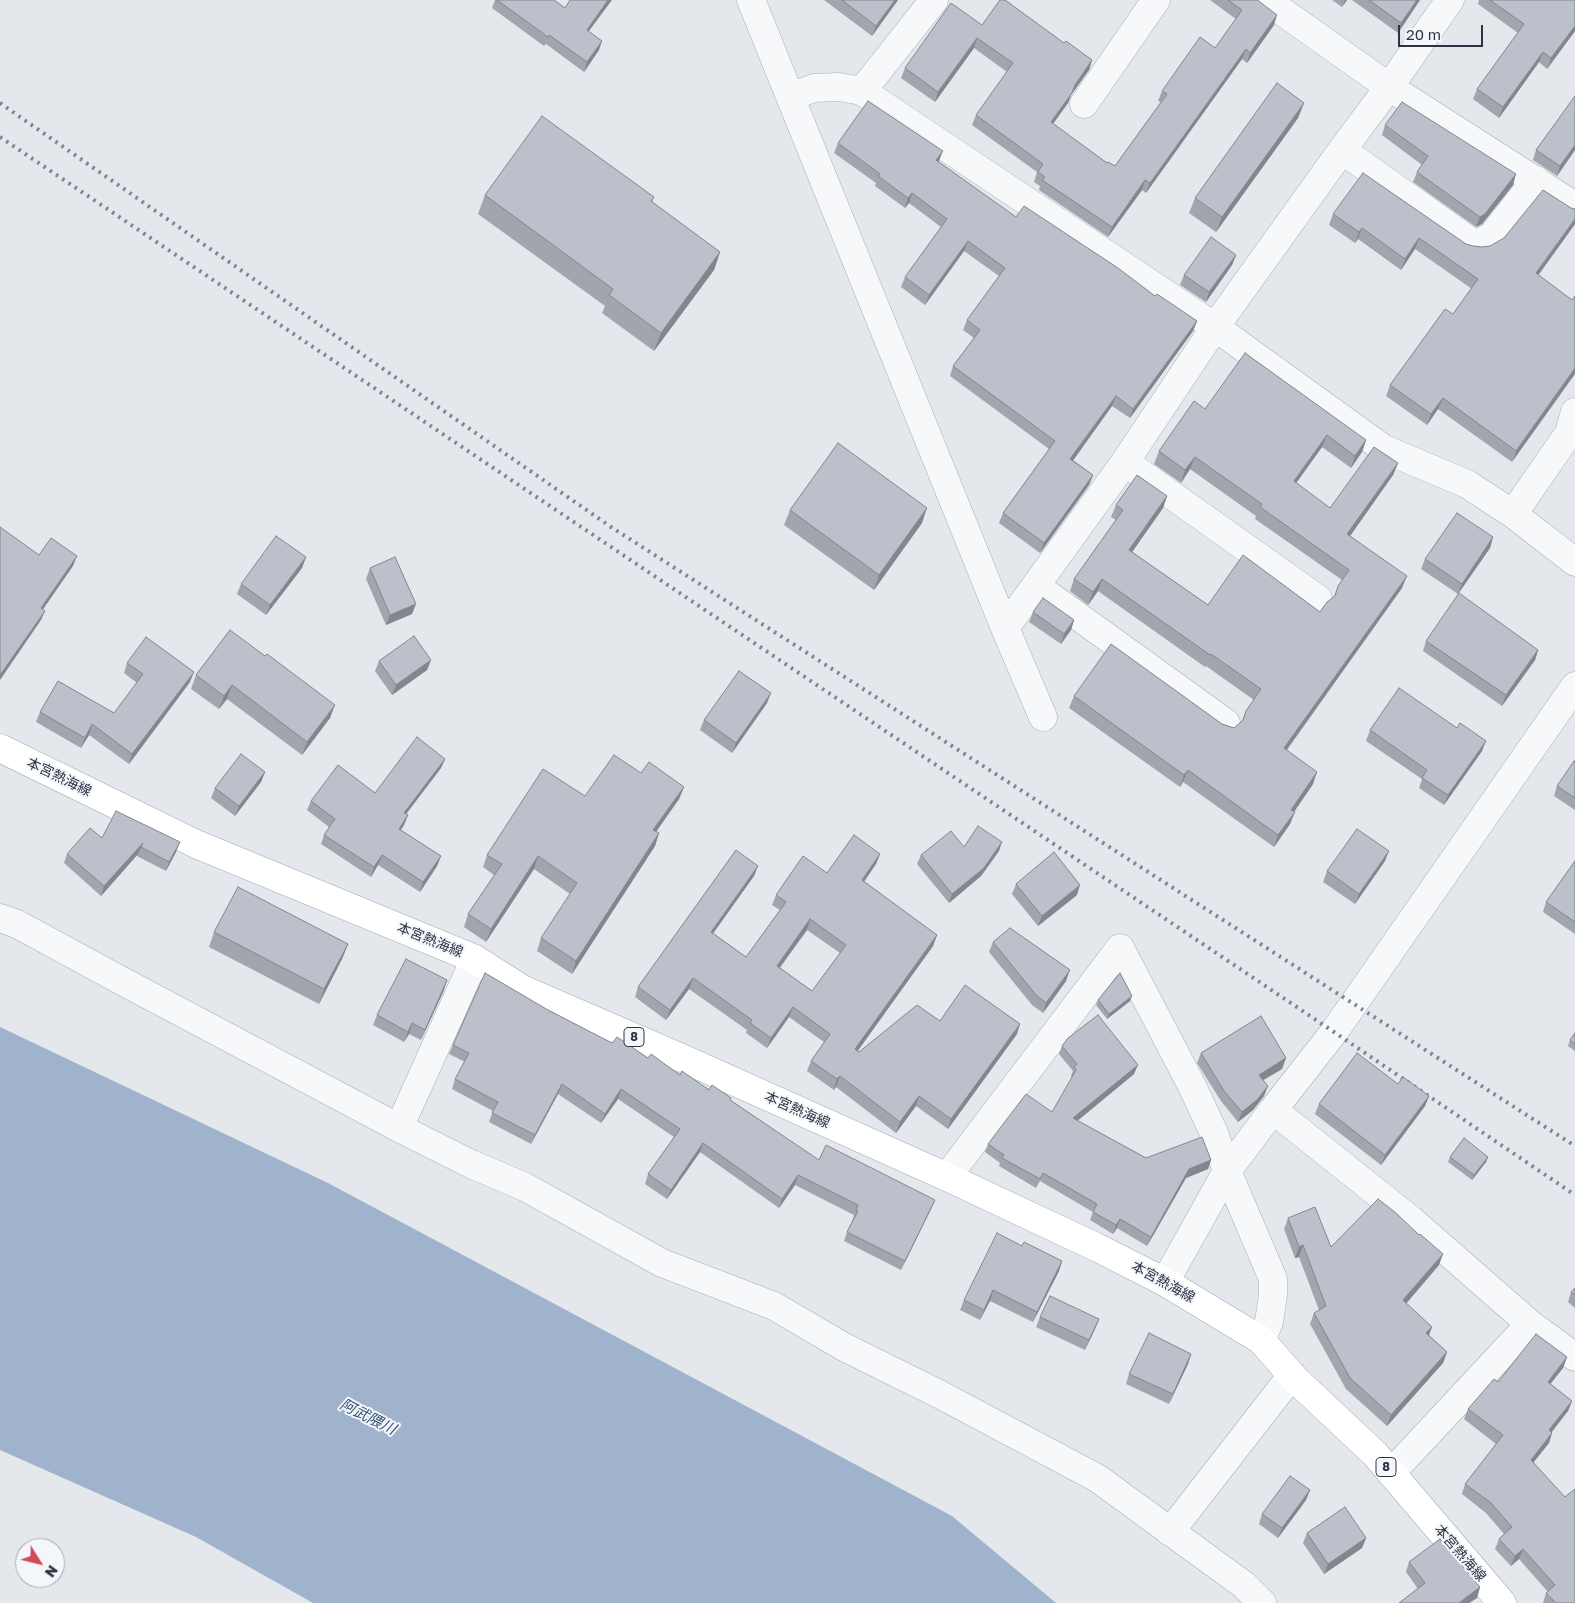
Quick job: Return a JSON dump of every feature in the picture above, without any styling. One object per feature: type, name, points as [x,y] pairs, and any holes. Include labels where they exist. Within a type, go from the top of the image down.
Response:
[{"type":"main road","name":"本宮熱海線","points":[[0,748],[196,844],[475,959],[522,989],[684,1058],[947,1177],[1096,1247],[1165,1282],[1261,1340],[1292,1375],[1375,1454],[1502,1603]]},
{"type":"street","points":[[751,0],[1005,628],[1043,717]]},
{"type":"street","points":[[862,91],[934,0]]},
{"type":"street","points":[[1084,104],[1156,0]]},
{"type":"street","points":[[1266,0],[1389,87],[1575,206]]},
{"type":"street","points":[[1005,628],[1125,462],[1215,327],[1450,0]]},
{"type":"street","points":[[790,97],[814,88],[839,87],[862,91],[1215,327],[1384,449],[1467,484],[1513,514],[1575,562]]},
{"type":"street","points":[[1342,150],[1471,242],[1479,243],[1492,236],[1536,180]]},
{"type":"street","points":[[1513,514],[1569,433],[1575,412]]},
{"type":"street","points":[[1125,462],[1318,599]]},
{"type":"street","points":[[1036,586],[1226,724]]},
{"type":"street","points":[[1165,1282],[1227,1171],[1339,1025],[1575,686]]},
{"type":"street","points":[[0,918],[17,924],[122,982],[399,1128],[471,1164],[525,1187],[662,1263],[774,1306],[844,1347],[939,1394],[1097,1478],[1244,1585],[1262,1603]]},
{"type":"street","points":[[947,1177],[1120,948],[1191,1084],[1214,1134],[1227,1171],[1273,1279],[1274,1295],[1269,1322],[1261,1340]]},
{"type":"street","points":[[399,1128],[475,959]]},
{"type":"street","points":[[1273,1110],[1410,1219],[1530,1324],[1575,1357]]},
{"type":"street","points":[[1391,1474],[1530,1324]]},
{"type":"street","points":[[1170,1532],[1292,1375]]},
{"type":"water","name":"阿武隈川","points":[[0,1027],[328,1183],[952,1516],[1056,1603],[313,1603],[196,1537],[0,1450]]},
{"type":"building","points":[[497,0],[554,0],[565,8],[570,0],[608,0],[587,30],[602,41],[587,62],[549,35],[548,37]]},
{"type":"building","points":[[842,0],[895,0],[876,26]]},
{"type":"building","points":[[1000,0],[1005,0],[1064,43],[1066,41],[1092,60],[1075,85],[1072,93],[1051,122],[1107,163],[1115,166],[1167,94],[1162,91],[1200,37],[1215,48],[1242,10],[1228,0],[1258,0],[1277,15],[1250,53],[1246,49],[1150,183],[1145,180],[1112,227],[1042,180],[1045,177],[1038,172],[1043,164],[976,115],[1013,63],[977,38],[938,92],[905,68],[951,3],[982,25]]},
{"type":"building","points":[[1369,0],[1417,0],[1401,23]]},
{"type":"building","points":[[1490,0],[1575,0],[1575,26],[1551,58],[1543,52],[1503,107],[1477,89],[1524,24]]},
{"type":"building","points":[[1277,83],[1304,103],[1222,217],[1195,198]]},
{"type":"building","points":[[1575,96],[1575,145],[1560,166],[1536,150]]},
{"type":"building","points":[[868,101],[943,151],[936,160],[1016,217],[1024,206],[1118,268],[1155,296],[1157,294],[1197,321],[1133,409],[1116,396],[1070,459],[1093,475],[1044,543],[1003,513],[1055,441],[953,366],[980,330],[967,320],[1005,268],[968,241],[929,295],[905,277],[947,219],[912,193],[908,198],[878,176],[880,174],[838,143]]},
{"type":"building","points":[[1402,102],[1516,174],[1485,214],[1480,217],[1417,172],[1428,156],[1385,125]]},
{"type":"building","points":[[542,116],[654,197],[651,201],[720,252],[661,333],[609,295],[613,289],[485,195]]},
{"type":"building","points":[[1363,173],[1466,244],[1473,246],[1490,246],[1504,238],[1543,190],[1575,209],[1575,219],[1536,273],[1572,300],[1575,296],[1575,368],[1516,451],[1443,398],[1431,414],[1390,385],[1445,309],[1453,314],[1478,279],[1419,238],[1405,259],[1362,228],[1359,232],[1333,214]]},
{"type":"building","points":[[1211,237],[1236,255],[1209,292],[1184,275]]},
{"type":"building","points":[[1245,353],[1366,440],[1355,456],[1327,435],[1294,481],[1330,508],[1374,447],[1398,463],[1347,534],[1407,576],[1284,748],[1317,772],[1291,810],[1295,812],[1278,835],[1188,770],[1184,775],[1074,696],[1111,644],[1222,724],[1234,728],[1243,720],[1246,711],[1261,689],[1102,579],[1093,592],[1074,579],[1123,510],[1116,505],[1137,475],[1167,496],[1129,550],[1208,605],[1243,555],[1320,612],[1327,602],[1335,596],[1338,586],[1349,570],[1260,507],[1262,504],[1195,457],[1185,470],[1159,451],[1194,401],[1205,409]]},
{"type":"building","points":[[838,443],[927,508],[879,575],[790,510]]},
{"type":"building","points":[[1457,513],[1493,537],[1462,584],[1425,559]]},
{"type":"building","points":[[0,527],[39,555],[51,538],[77,556],[41,608],[45,611],[0,675]]},
{"type":"building","points":[[276,536],[306,557],[270,605],[241,584]]},
{"type":"building","points":[[395,557],[416,604],[390,615],[370,568]]},
{"type":"building","points":[[1459,593],[1538,650],[1506,695],[1426,641]]},
{"type":"building","points":[[1043,598],[1074,620],[1064,634],[1033,612]]},
{"type":"building","points":[[230,630],[265,656],[267,654],[335,705],[307,742],[232,685],[224,696],[196,675]]},
{"type":"building","points":[[414,636],[431,660],[396,685],[379,661]]},
{"type":"building","points":[[146,637],[194,672],[132,754],[92,724],[85,738],[40,712],[58,681],[114,713],[143,674],[127,663]]},
{"type":"building","points":[[739,671],[771,693],[736,743],[704,720]]},
{"type":"building","points":[[1399,688],[1457,728],[1460,723],[1486,741],[1448,795],[1422,778],[1427,770],[1370,730]]},
{"type":"building","points":[[417,737],[445,759],[404,813],[408,815],[399,829],[441,856],[423,882],[382,855],[374,867],[324,835],[335,819],[311,801],[338,765],[375,793]]},
{"type":"building","points":[[241,754],[265,772],[239,806],[215,788]]},
{"type":"building","points":[[614,755],[641,773],[649,762],[684,787],[653,830],[659,833],[576,961],[541,938],[577,883],[538,856],[491,929],[468,914],[502,864],[487,855],[543,769],[585,796]]},
{"type":"building","points":[[1575,762],[1575,798],[1557,786]]},
{"type":"building","points":[[116,811],[180,842],[169,862],[141,847],[143,843],[104,886],[67,854],[90,828],[102,838]]},
{"type":"building","points":[[978,826],[1002,842],[984,868],[952,894],[921,855],[951,831],[964,847]]},
{"type":"building","points":[[1357,829],[1389,851],[1359,894],[1327,871]]},
{"type":"building","points":[[854,835],[880,854],[862,880],[937,935],[855,1049],[859,1052],[917,1005],[940,1021],[965,985],[1020,1024],[951,1119],[919,1096],[900,1122],[840,1076],[837,1079],[811,1061],[830,1034],[793,1007],[771,1038],[750,1023],[752,1020],[693,978],[670,1010],[638,987],[736,850],[758,866],[711,932],[746,957],[786,902],[776,895],[803,856],[827,873]],"holes":[[[810,919],[846,945],[812,991],[777,966]]]},
{"type":"building","points":[[1054,852],[1080,885],[1042,916],[1016,884]]},
{"type":"building","points":[[1575,861],[1575,922],[1546,902]]},
{"type":"building","points":[[238,887],[348,944],[324,989],[214,932]]},
{"type":"building","points":[[1010,928],[1070,970],[1046,1003],[1036,995],[993,942]]},
{"type":"building","points":[[406,959],[447,980],[425,1030],[412,1023],[408,1032],[377,1015]]},
{"type":"building","points":[[485,973],[548,1010],[612,1043],[617,1037],[648,1058],[651,1054],[680,1075],[682,1071],[709,1090],[712,1085],[731,1098],[730,1100],[819,1160],[826,1145],[935,1200],[905,1261],[847,1232],[858,1211],[856,1210],[858,1205],[798,1175],[782,1199],[703,1143],[671,1190],[648,1174],[680,1129],[621,1089],[605,1114],[562,1084],[535,1135],[492,1113],[498,1102],[455,1079],[469,1053],[453,1045]]},
{"type":"building","points":[[1120,973],[1132,996],[1109,1014],[1098,1000]]},
{"type":"building","points":[[1098,1015],[1138,1065],[1073,1118],[1146,1158],[1202,1137],[1211,1160],[1189,1169],[1151,1237],[1120,1219],[1116,1225],[1093,1212],[1097,1204],[1043,1173],[1040,1179],[1002,1158],[1004,1155],[988,1144],[1026,1094],[1052,1112],[1076,1070],[1074,1067],[1077,1064],[1062,1046],[1068,1038]]},
{"type":"building","points":[[1261,1016],[1286,1058],[1259,1075],[1268,1086],[1257,1100],[1242,1112],[1224,1091],[1201,1053]]},
{"type":"building","points":[[1575,1033],[1575,1044],[1570,1040]]},
{"type":"building","points":[[1357,1053],[1398,1084],[1403,1077],[1429,1096],[1385,1155],[1319,1104]]},
{"type":"building","points":[[1464,1138],[1488,1157],[1474,1175],[1450,1157]]},
{"type":"building","points":[[1378,1199],[1443,1254],[1403,1300],[1432,1327],[1426,1333],[1447,1352],[1391,1415],[1350,1378],[1314,1313],[1326,1306],[1303,1245],[1299,1247],[1288,1218],[1315,1207],[1331,1247]]},
{"type":"building","points":[[997,1233],[1022,1246],[1024,1242],[1062,1261],[1037,1312],[993,1290],[984,1310],[964,1300]]},
{"type":"building","points":[[1050,1296],[1099,1319],[1089,1340],[1040,1317]]},
{"type":"building","points":[[1149,1333],[1191,1354],[1173,1394],[1129,1374]]},
{"type":"building","points":[[1536,1334],[1567,1357],[1548,1382],[1572,1401],[1549,1430],[1552,1433],[1531,1460],[1565,1497],[1575,1489],[1575,1603],[1556,1603],[1546,1593],[1555,1585],[1523,1549],[1515,1556],[1499,1539],[1512,1527],[1490,1502],[1465,1484],[1503,1435],[1468,1409],[1494,1379],[1498,1382]]},
{"type":"building","points":[[1290,1476],[1310,1490],[1282,1528],[1262,1514]]},
{"type":"building","points":[[1345,1507],[1366,1538],[1328,1564],[1307,1533]]},
{"type":"building","points":[[1440,1539],[1480,1587],[1459,1603],[1399,1603],[1425,1583],[1409,1562]]},
{"type":"railway","points":[[0,103],[611,527],[1575,1146]]},
{"type":"railway","points":[[0,137],[1575,1195]]}]
